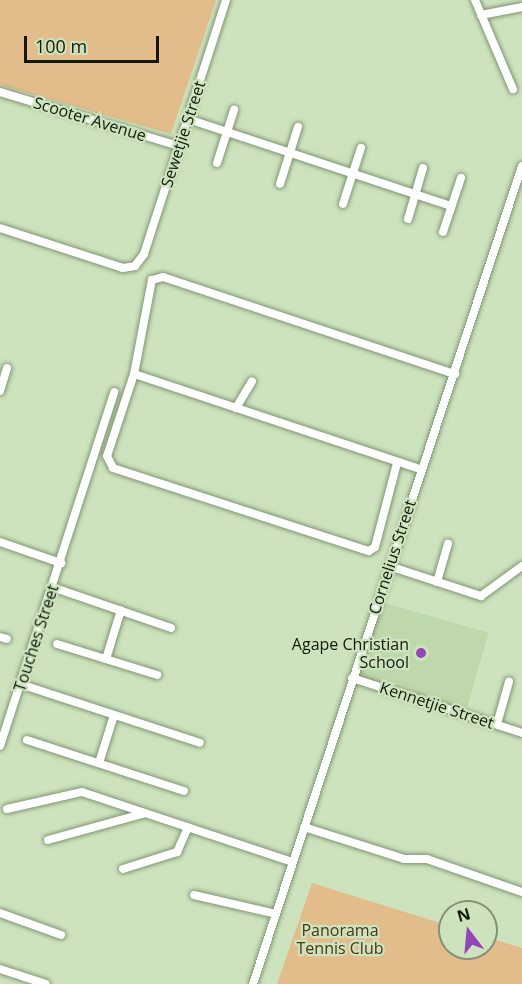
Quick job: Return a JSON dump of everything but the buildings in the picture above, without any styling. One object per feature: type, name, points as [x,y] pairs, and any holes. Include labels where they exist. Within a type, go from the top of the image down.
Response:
[{"type":"street","name":"Sewetjie Street","points":[[0,228],[123,268],[135,266],[144,254],[226,0]]},
{"type":"street","points":[[475,0],[513,89]]},
{"type":"street","points":[[481,15],[522,7]]},
{"type":"street","name":"Scooter Avenue","points":[[0,92],[179,146]]},
{"type":"street","points":[[218,163],[234,110]]},
{"type":"street","points":[[188,119],[452,206]]},
{"type":"street","points":[[280,184],[298,128]]},
{"type":"street","points":[[343,204],[361,148]]},
{"type":"street","name":"Cornelius Street","points":[[253,984],[420,469],[455,374],[522,166]]},
{"type":"street","points":[[408,219],[423,168]]},
{"type":"street","points":[[443,232],[461,178]]},
{"type":"street","points":[[397,463],[375,547],[369,551],[113,468],[107,456],[134,374],[152,279],[157,276],[455,374]]},
{"type":"street","points":[[0,391],[7,368]]},
{"type":"street","points":[[134,374],[420,469]]},
{"type":"street","points":[[236,408],[252,381]]},
{"type":"street","points":[[0,542],[61,563],[114,392]]},
{"type":"street","points":[[436,582],[448,544]]},
{"type":"street","name":"Touches Street","points":[[0,747],[61,563]]},
{"type":"street","points":[[389,566],[481,596],[522,566]]},
{"type":"street","points":[[52,587],[171,628]]},
{"type":"street","points":[[106,659],[121,610]]},
{"type":"street","points":[[57,644],[157,675]]},
{"type":"street","name":"Kennetjie Street","points":[[352,678],[522,733]]},
{"type":"street","points":[[497,724],[509,682]]},
{"type":"street","points":[[20,684],[200,743]]},
{"type":"street","points":[[99,763],[114,715]]},
{"type":"street","points":[[27,740],[184,791]]},
{"type":"street","points":[[7,809],[76,791],[292,862]]},
{"type":"street","points":[[48,840],[143,814]]},
{"type":"street","points":[[123,868],[177,852],[188,827]]},
{"type":"street","points":[[304,827],[404,858],[427,859],[522,892]]},
{"type":"street","points":[[194,895],[276,914]]},
{"type":"street","points":[[0,913],[61,935]]},
{"type":"street","points":[[0,969],[46,984]]},
{"type":"shaded area","name":"Agape Christian School","points":[[378,601],[489,633],[466,711],[356,679]]},
{"type":"green space","points":[[0,0],[216,0],[171,134],[0,85]]},
{"type":"green space","name":"Panorama Tennis Club","points":[[312,883],[438,922],[438,960],[498,960],[498,941],[522,948],[522,984],[277,984]]},
{"type":"place","name":"Agape Christian School","points":[[421,653]]}]
